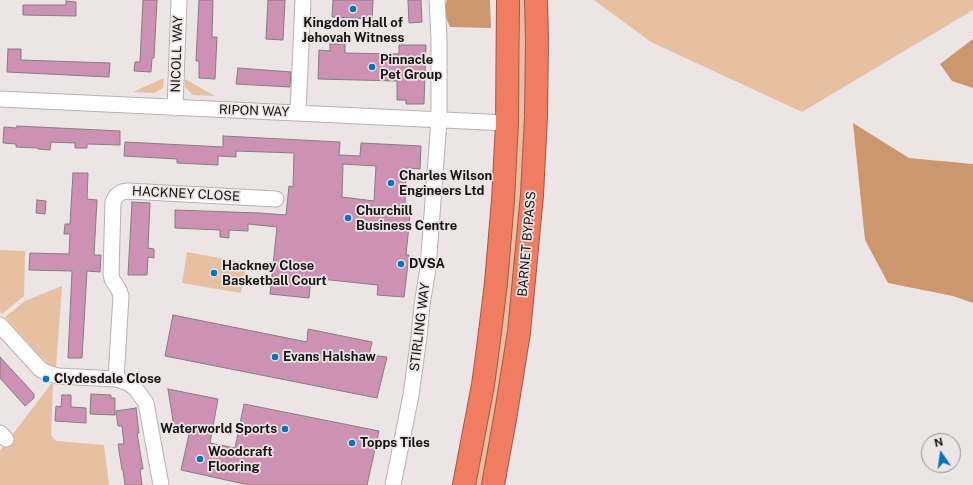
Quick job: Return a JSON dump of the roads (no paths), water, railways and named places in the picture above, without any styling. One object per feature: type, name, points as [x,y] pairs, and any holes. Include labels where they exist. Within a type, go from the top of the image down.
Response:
[{"type":"highway","name":"BARNET BYPASS","points":[[464,485],[482,385],[494,297],[504,200],[507,123],[508,0]]},
{"type":"highway","name":"BARNET BYPASS","points":[[493,485],[519,332],[532,203],[536,109],[536,0]]},
{"type":"street","name":"NICOLL WAY","points":[[175,108],[179,0]]},
{"type":"street","points":[[298,113],[303,0]]},
{"type":"street","name":"STIRLING WAY","points":[[392,485],[411,394],[428,268],[439,120],[439,38],[437,0]]},
{"type":"street","name":"RIPON WAY","points":[[0,99],[507,123]]},
{"type":"street","name":"HACKNEY CLOSE","points":[[116,379],[121,296],[112,279],[111,273],[113,202],[116,196],[122,192],[128,191],[276,199]]},
{"type":"street","points":[[1,328],[40,369],[47,373],[58,376],[116,379],[128,383],[134,388],[146,403],[161,485]]},
{"type":"place","name":"Kingdom Hall of Jehovah Witness","points":[[353,9]]},
{"type":"place","name":"Pinnacle Pet Group","points":[[372,67]]},
{"type":"place","name":"Charles Wilson Engineers Ltd","points":[[391,183]]},
{"type":"place","name":"Churchill Business Centre","points":[[348,218]]},
{"type":"place","name":"DVSA","points":[[401,264]]},
{"type":"place","name":"Hackney Close Basketball Court","points":[[214,273]]},
{"type":"place","name":"Evans Halshaw","points":[[275,357]]},
{"type":"place","name":"Clydesdale Close","points":[[46,379]]},
{"type":"place","name":"Waterworld Sports","points":[[285,429]]},
{"type":"place","name":"Topps Tiles","points":[[352,443]]},
{"type":"place","name":"Woodcraft Flooring","points":[[200,459]]}]
